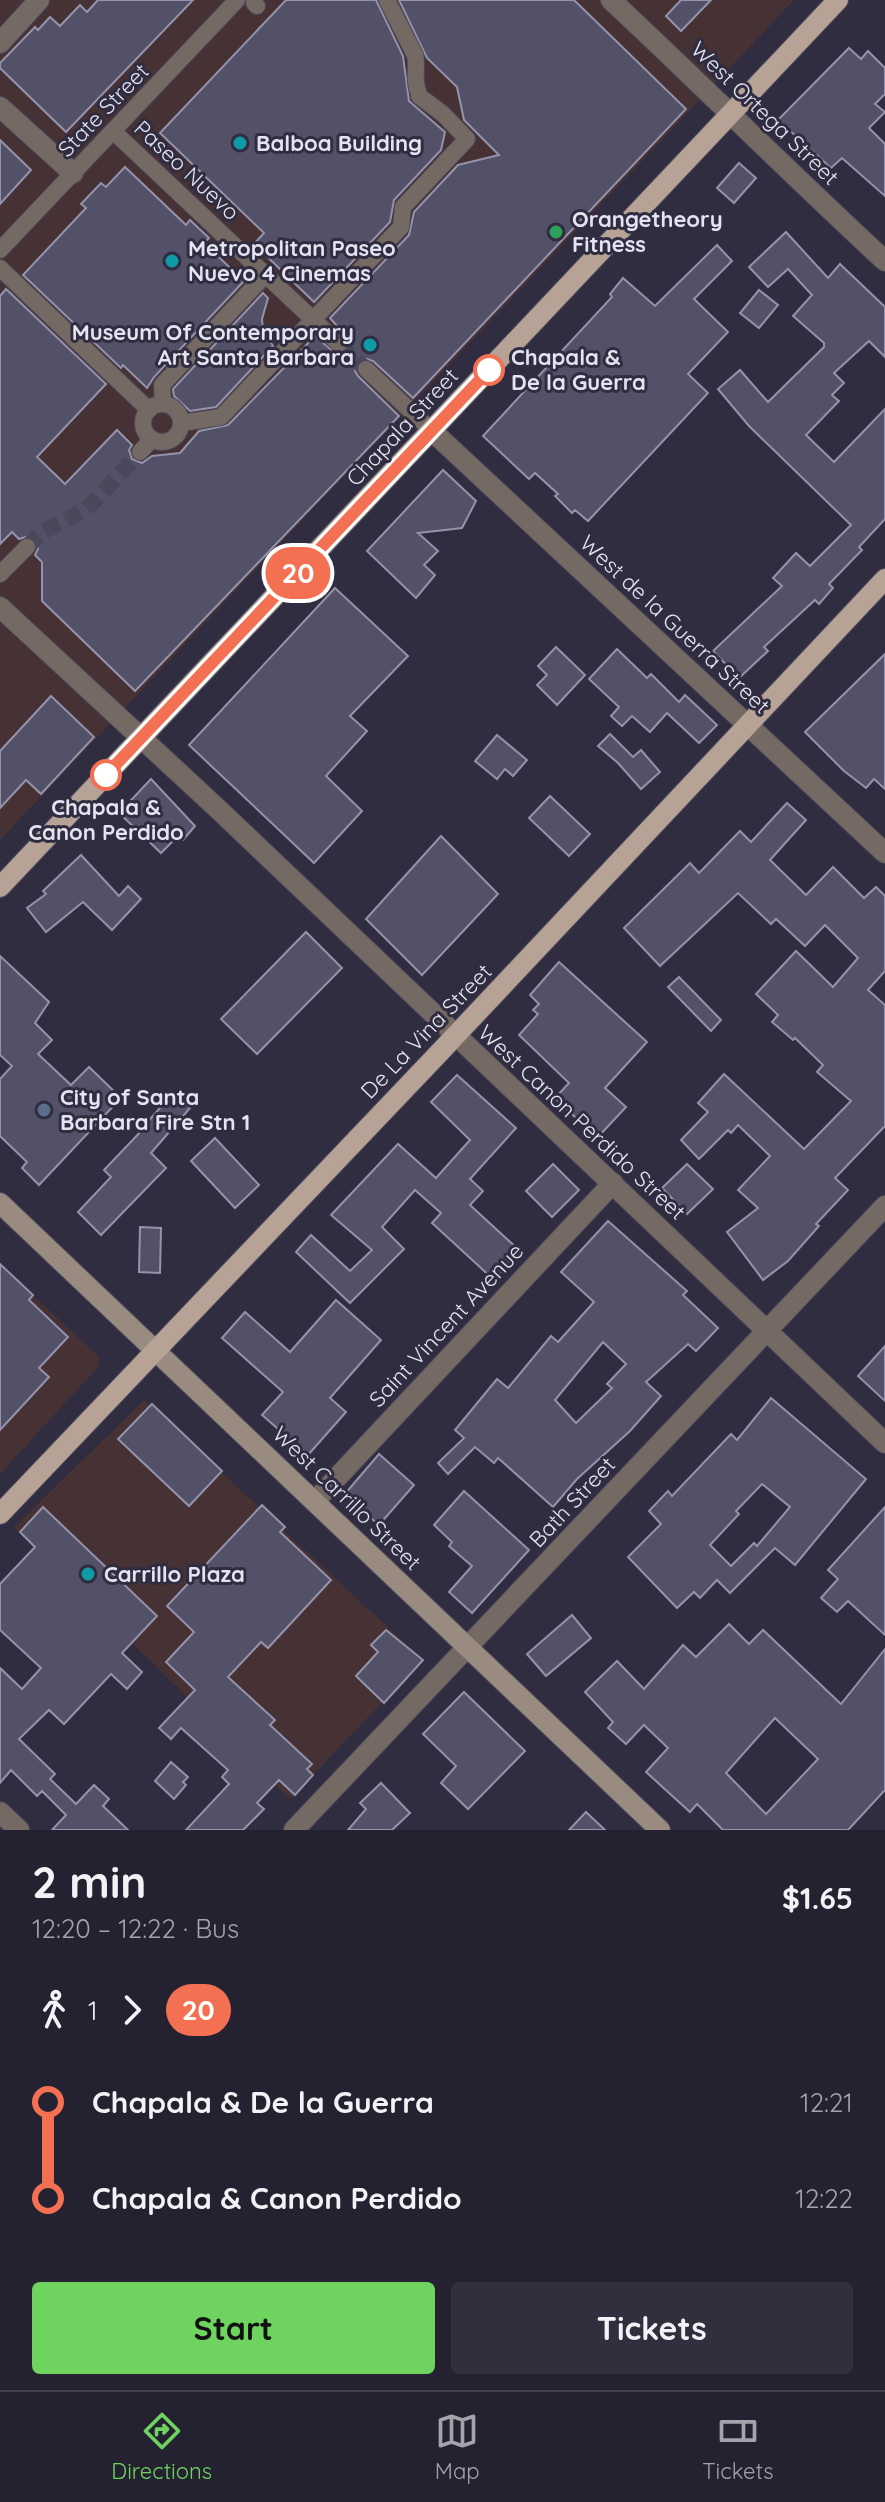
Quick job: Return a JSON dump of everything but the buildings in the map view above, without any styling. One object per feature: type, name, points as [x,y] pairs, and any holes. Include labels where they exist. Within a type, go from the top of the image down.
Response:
[{"type":"main road","name":"Chapala Street","points":[[0,887],[838,0]]},
{"type":"main road","name":"De La Vina Street","points":[[0,1514],[885,579]]},
{"type":"main road","name":"West Carrillo Street","points":[[0,1203],[660,1830]]},
{"type":"street","points":[[0,43],[39,0]]},
{"type":"street","name":"State Street","points":[[0,250],[237,0]]},
{"type":"street","points":[[181,423],[221,417],[401,227],[403,207],[467,139],[418,93],[415,55],[387,0]]},
{"type":"street","name":"West Ortega Street","points":[[611,0],[885,261]]},
{"type":"street","points":[[0,107],[73,173]]},
{"type":"street","name":"Paseo Nuevo","points":[[113,131],[339,344]]},
{"type":"street","points":[[0,268],[156,407],[172,407],[179,414],[181,423],[178,433],[171,440],[161,442],[145,432],[143,422],[156,407],[162,385],[266,274]]},
{"type":"street","points":[[366,369],[431,430]]},
{"type":"street","name":"West de la Guerra Street","points":[[431,430],[885,853]]},
{"type":"street","points":[[140,452],[152,439]]},
{"type":"street","points":[[0,574],[27,547]]},
{"type":"street","name":"West Canon Perdido Street","points":[[0,607],[885,1443]]},
{"type":"street","name":"Saint Vincent Avenue","points":[[315,1501],[613,1183]]},
{"type":"street","name":"Bath Street","points":[[294,1830],[885,1206]]},
{"type":"street","points":[[0,1812],[19,1830]]},
{"type":"shaded area","points":[[0,0],[794,0],[0,840]]},
{"type":"shaded area","points":[[0,1264],[100,1358],[99,1366],[0,1474]]},
{"type":"shaded area","points":[[144,1400],[423,1660],[290,1799],[14,1527]]},
{"type":"tunnel","points":[[339,344],[366,369]]},
{"type":"tunnel","points":[[27,547],[42,532],[87,509],[140,452]]},
{"type":"bus line","name":"20","points":[[106,775],[489,370]]},
{"type":"place","name":"Balboa Building","points":[[240,143]]},
{"type":"place","name":"Orangetheory Fitness","points":[[556,232]]},
{"type":"place","name":"Metropolitan Paseo Nuevo 4 Cinemas","points":[[172,261]]},
{"type":"place","name":"Museum Of Contemporary Art Santa Barbara","points":[[370,345]]},
{"type":"place","name":"Chapala & De la Guerra","points":[[489,370]]},
{"type":"place","name":"Chapala & Canon Perdido","points":[[106,775]]},
{"type":"place","name":"City of Santa Barbara Fire Stn 1","points":[[44,1110]]},
{"type":"place","name":"Carrillo Plaza","points":[[88,1574]]}]
